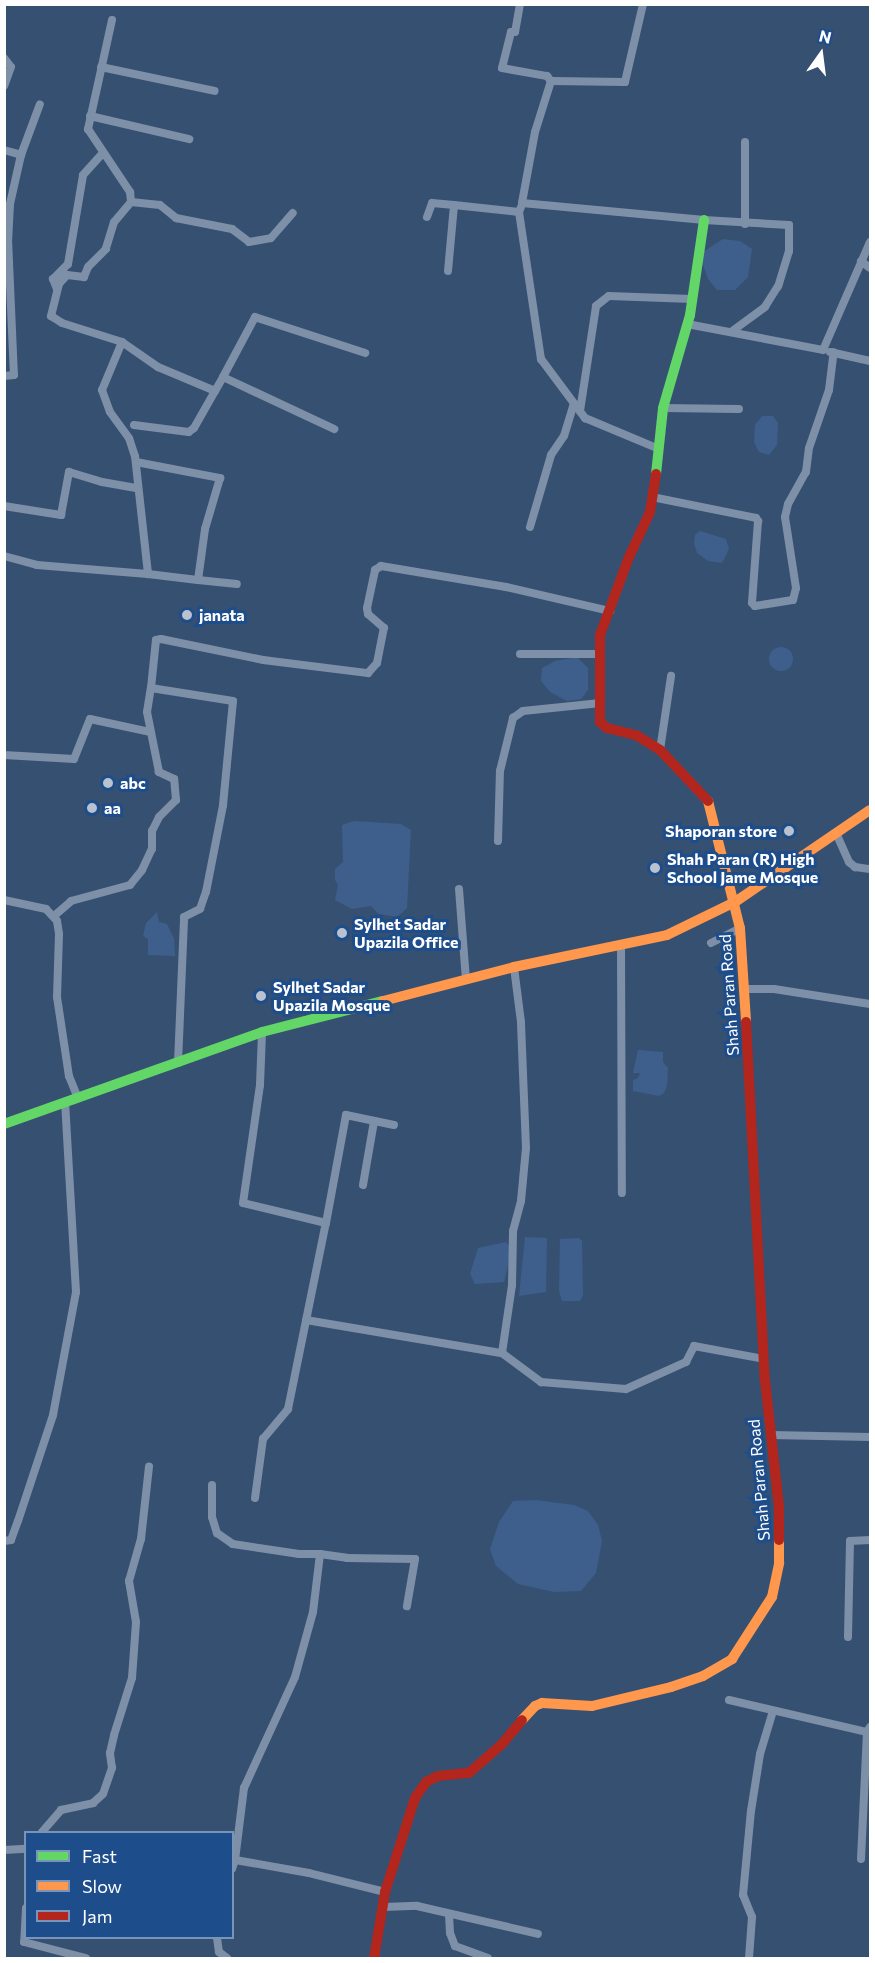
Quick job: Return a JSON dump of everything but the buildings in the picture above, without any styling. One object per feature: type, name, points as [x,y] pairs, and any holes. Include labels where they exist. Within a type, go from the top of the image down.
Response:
[{"type":"main road","points":[[601,703],[598,654],[600,635],[629,557],[650,512],[663,408],[687,324],[704,220]]},
{"type":"main road","name":"Shah Paran Road","points":[[374,1959],[385,1892],[415,1798],[426,1782],[438,1776],[469,1773],[502,1744],[535,1706],[542,1703],[592,1706],[671,1687],[703,1676],[732,1659],[772,1597],[779,1563],[779,1507],[764,1359],[744,989],[740,928],[735,902],[706,797],[677,771],[660,750],[636,735],[603,726],[600,722],[601,703]]},
{"type":"main road","points":[[4,1124],[262,1032],[514,967],[667,935],[735,902],[870,810]]},
{"type":"street","points":[[520,4],[515,32],[511,32],[502,68],[547,76],[551,81]]},
{"type":"street","points":[[551,81],[625,82],[643,4]]},
{"type":"street","points":[[112,20],[88,129],[130,192],[131,202],[114,222],[106,249],[88,267],[84,277],[67,274],[57,289],[51,316],[62,323],[122,342],[158,367],[215,391]]},
{"type":"street","points":[[4,58],[11,67],[4,86]]},
{"type":"street","points":[[100,68],[215,91]]},
{"type":"street","points":[[551,81],[535,132],[519,212],[541,359],[585,418],[659,449]]},
{"type":"street","points":[[4,376],[14,375],[6,273],[10,204],[21,155],[40,104]]},
{"type":"street","points":[[90,116],[189,139]]},
{"type":"street","points":[[745,142],[745,224]]},
{"type":"street","points":[[4,150],[21,155]]},
{"type":"street","points":[[57,289],[53,279],[68,264],[83,175],[104,153]]},
{"type":"street","points":[[131,202],[160,205],[176,218],[232,229],[249,242],[271,238],[293,213]]},
{"type":"street","points":[[427,217],[432,203],[519,212]]},
{"type":"street","points":[[522,203],[745,224],[789,225],[790,244],[774,293],[757,314],[747,318],[731,332]]},
{"type":"street","points":[[448,271],[454,205]]},
{"type":"street","points":[[823,350],[870,242]]},
{"type":"street","points":[[861,261],[870,268]]},
{"type":"street","points":[[580,411],[596,306],[609,296],[692,299]]},
{"type":"street","points":[[134,425],[189,432],[194,428],[255,317],[365,353]]},
{"type":"street","points":[[687,324],[870,361]]},
{"type":"street","points":[[122,342],[102,390],[110,412],[129,438],[136,462],[148,574]]},
{"type":"street","points":[[652,497],[756,518],[758,521],[752,603],[755,606],[793,600],[796,588],[785,517],[788,504],[806,472],[809,448],[829,390],[834,352]]},
{"type":"street","points":[[223,377],[334,429]]},
{"type":"street","points":[[530,526],[551,455],[564,436],[574,403]]},
{"type":"street","points":[[663,408],[739,409]]},
{"type":"street","points":[[136,462],[220,478],[205,529],[198,580]]},
{"type":"street","points":[[4,506],[61,515],[69,471],[102,482],[138,489]]},
{"type":"street","points":[[4,556],[38,565],[237,584]]},
{"type":"street","points":[[54,916],[71,901],[130,885],[142,870],[152,849],[152,831],[159,817],[176,800],[174,779],[159,772],[147,712],[156,640],[161,639],[263,660],[368,673],[377,663],[384,627],[368,614],[367,608],[376,567],[473,581],[610,611]]},
{"type":"street","points":[[520,654],[598,654]]},
{"type":"street","points":[[660,750],[671,676]]},
{"type":"street","points":[[151,688],[233,701],[223,805],[206,892],[200,909],[184,917],[178,1063]]},
{"type":"street","points":[[498,841],[500,771],[513,718],[523,711],[601,703]]},
{"type":"street","points":[[4,755],[74,759],[90,719],[150,732]]},
{"type":"street","points":[[836,833],[849,862],[855,867],[870,869]]},
{"type":"street","points":[[459,889],[466,980]]},
{"type":"street","points":[[4,900],[46,909],[54,916],[59,934],[57,997],[69,1076],[78,1098]]},
{"type":"street","points":[[711,943],[740,928]]},
{"type":"street","points":[[621,945],[621,1193]]},
{"type":"street","points":[[501,1353],[512,1285],[513,1231],[521,1201],[526,1148],[521,1022],[514,967]]},
{"type":"street","points":[[744,989],[774,989],[870,1004]]},
{"type":"street","points":[[262,1032],[260,1085],[243,1203],[326,1223]]},
{"type":"street","points":[[4,1541],[11,1540],[53,1415],[76,1292],[65,1102]]},
{"type":"street","points":[[255,1498],[263,1439],[288,1409],[299,1368],[306,1320],[315,1289],[346,1115],[394,1125]]},
{"type":"street","points":[[363,1185],[374,1121]]},
{"type":"street","points":[[306,1320],[501,1353],[541,1382],[626,1389],[686,1362],[694,1346],[764,1359]]},
{"type":"street","points":[[771,1435],[870,1437]]},
{"type":"street","points":[[44,1831],[61,1810],[93,1803],[103,1794],[112,1768],[110,1753],[114,1735],[132,1678],[136,1622],[129,1581],[141,1539],[149,1466]]},
{"type":"street","points":[[212,1485],[212,1517],[217,1533],[233,1545],[347,1558],[415,1559],[407,1606]]},
{"type":"street","points":[[848,1637],[850,1541],[870,1540]]},
{"type":"street","points":[[234,1863],[244,1788],[295,1677],[313,1612],[320,1554]]},
{"type":"street","points":[[729,1700],[869,1730],[861,1859]]},
{"type":"street","points":[[748,1959],[752,1917],[743,1895],[751,1811],[760,1754],[773,1711]]},
{"type":"street","points":[[4,1850],[24,1849]]},
{"type":"street","points":[[235,1860],[309,1873],[385,1892]]},
{"type":"street","points":[[382,1908],[417,1906],[538,1934]]},
{"type":"street","points":[[450,1914],[450,1934],[455,1946],[488,1959]]},
{"type":"street","points":[[24,1939],[24,1942],[86,1959]]},
{"type":"street","points":[[217,1939],[219,1952],[227,1959]]},
{"type":"water","points":[[723,239],[740,241],[752,249],[748,277],[735,290],[717,290],[708,279],[702,262],[703,252]]},
{"type":"water","points":[[762,416],[773,416],[778,423],[777,445],[769,455],[759,452],[754,442],[755,425]]},
{"type":"water","points":[[700,531],[726,539],[729,549],[722,563],[708,561],[697,553],[694,543],[695,535]]},
{"type":"water","points":[[781,647],[790,650],[793,659],[790,668],[781,671],[772,668],[769,659],[772,650]]},
{"type":"water","points":[[577,657],[588,668],[588,690],[581,699],[567,701],[550,692],[541,681],[542,668],[555,661]]},
{"type":"water","points":[[354,821],[401,824],[411,830],[407,908],[397,917],[379,914],[371,906],[352,909],[335,900],[338,885],[335,880],[335,869],[343,862],[342,825]]},
{"type":"water","points":[[157,912],[159,922],[167,924],[174,939],[175,956],[148,955],[148,939],[143,936],[146,923]]},
{"type":"water","points":[[638,1050],[663,1052],[663,1062],[668,1068],[667,1086],[664,1093],[659,1096],[633,1091],[633,1080],[638,1078],[640,1073],[633,1073]]},
{"type":"water","points":[[525,1237],[547,1238],[546,1292],[519,1296]]},
{"type":"water","points":[[579,1238],[582,1241],[583,1295],[580,1301],[562,1301],[559,1291],[560,1239]]},
{"type":"water","points":[[506,1242],[512,1249],[504,1282],[475,1284],[470,1274],[478,1248]]},
{"type":"water","points":[[536,1500],[574,1505],[588,1511],[598,1525],[602,1541],[596,1573],[581,1591],[554,1592],[518,1584],[496,1566],[490,1549],[499,1522],[513,1501]]},
{"type":"traffic: fast","points":[[656,474],[663,408],[690,315],[704,220]]},
{"type":"traffic: fast","points":[[4,1124],[262,1032],[383,1001]]},
{"type":"traffic: slow","points":[[708,801],[740,928],[746,1022]]},
{"type":"traffic: slow","points":[[383,1001],[514,967],[667,935],[735,902],[870,810]]},
{"type":"traffic: slow","points":[[522,1720],[535,1706],[542,1703],[592,1706],[671,1687],[703,1676],[732,1659],[772,1597],[779,1563],[779,1540]]},
{"type":"traffic: jam","points":[[656,474],[650,512],[629,557],[600,635],[600,722],[607,728],[636,735],[660,750],[708,801]]},
{"type":"traffic: jam","points":[[746,1022],[765,1380],[779,1507],[779,1540]]},
{"type":"traffic: jam","points":[[374,1958],[385,1892],[415,1798],[426,1782],[438,1776],[469,1773],[502,1744],[522,1720]]},
{"type":"place","name":"janata","points":[[187,615]]},
{"type":"place","name":"abc","points":[[108,783]]},
{"type":"place","name":"aa","points":[[92,808]]},
{"type":"place","name":"Shaporan store","points":[[789,831]]},
{"type":"place","name":"Shah Paran (R) High School Jame Mosque","points":[[655,868]]},
{"type":"place","name":"Sylhet Sadar Upazila Office","points":[[342,933]]},
{"type":"place","name":"Sylhet Sadar Upazila Mosque","points":[[261,996]]}]
